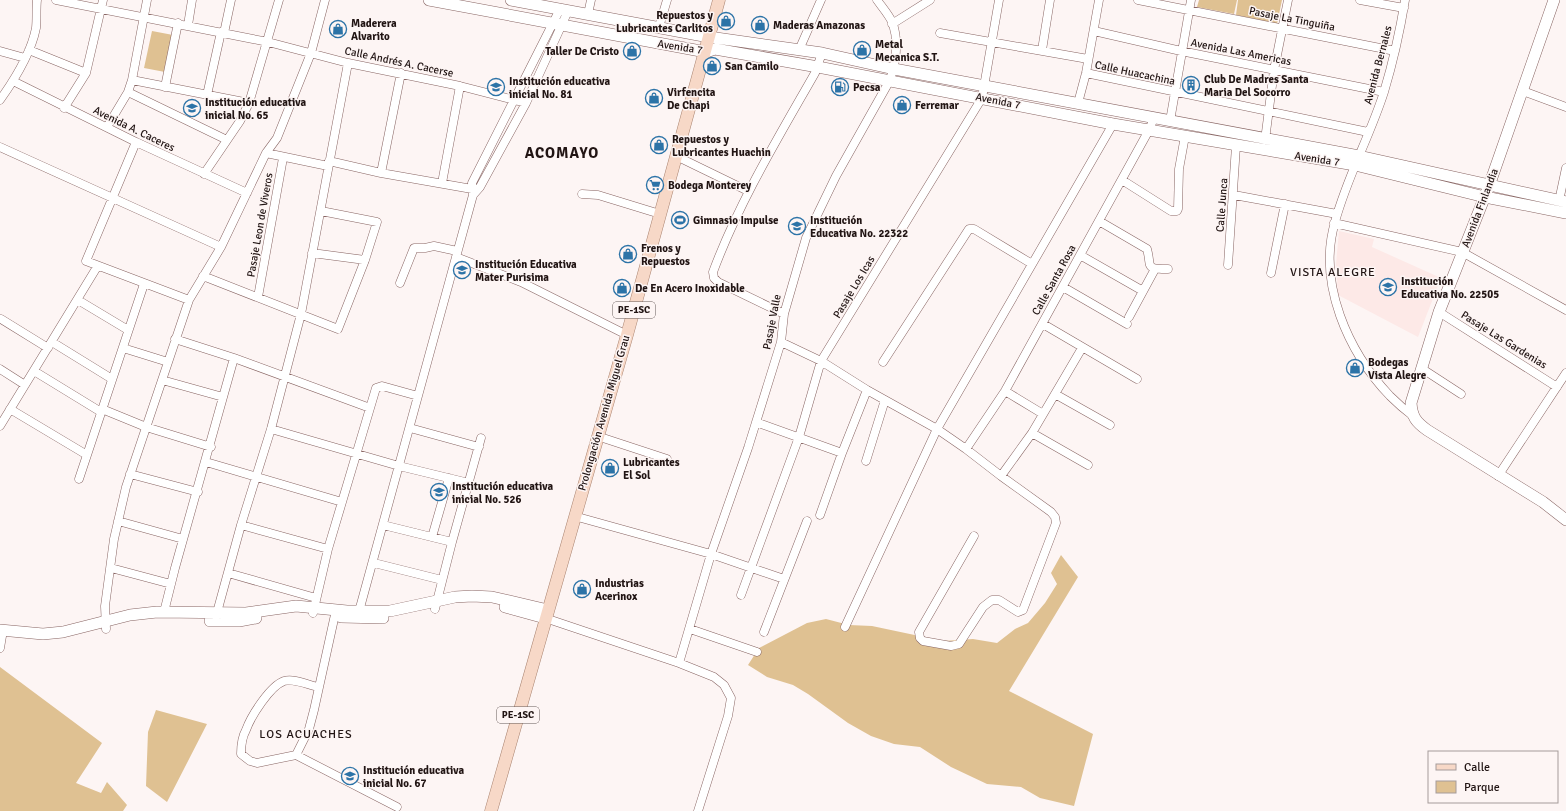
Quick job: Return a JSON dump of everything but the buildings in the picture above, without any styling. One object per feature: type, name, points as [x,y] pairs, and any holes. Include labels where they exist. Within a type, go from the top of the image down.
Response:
[{"type":"main road","name":"Prolongación Avenida Miguel Grau","points":[[547,614],[627,335],[706,52],[719,0]]},
{"type":"main road","name":"PE-1SC","points":[[492,811],[547,614]]},
{"type":"street","points":[[0,100],[13,81],[29,50],[36,28],[37,0]]},
{"type":"street","name":"Calle Andrés A. Cacerse","points":[[56,0],[268,42],[348,63],[460,86],[526,103]]},
{"type":"street","points":[[64,108],[86,73],[103,0]]},
{"type":"street","points":[[107,128],[128,92],[132,80],[142,18],[147,0]]},
{"type":"street","points":[[188,25],[192,0]]},
{"type":"street","points":[[207,95],[231,0]]},
{"type":"street","points":[[204,174],[227,140],[248,103],[268,42],[279,0]]},
{"type":"street","points":[[106,626],[105,606],[118,521],[130,474],[175,339],[189,300],[221,247],[266,153],[277,138],[311,53],[325,0]]},
{"type":"street","name":"Avenida 7","points":[[429,0],[706,52],[715,49],[890,80],[1114,124],[1236,146],[1357,160],[1484,196],[1566,214]]},
{"type":"street","name":"Avenida 7","points":[[511,0],[539,2],[564,10],[709,37],[822,53],[894,69],[1170,121],[1562,202]]},
{"type":"street","points":[[588,14],[591,0]]},
{"type":"street","points":[[659,27],[667,0]]},
{"type":"street","points":[[799,50],[821,0]]},
{"type":"street","name":"Pasaje Valle","points":[[679,662],[711,554],[756,422],[781,342],[784,314],[806,238],[836,176],[890,80],[894,69],[896,48],[892,24],[877,0]]},
{"type":"street","points":[[892,24],[930,0]]},
{"type":"street","name":"Pasaje Los Icas","points":[[740,595],[798,437],[821,361],[982,98],[1000,0]]},
{"type":"street","points":[[1042,50],[1050,0]]},
{"type":"street","points":[[1078,103],[1086,73],[1099,0]]},
{"type":"street","name":"Pasaje La Tinguiña","points":[[1138,0],[1283,28],[1394,52]]},
{"type":"street","points":[[1170,121],[1191,0]]},
{"type":"street","points":[[1264,140],[1274,70],[1288,0]]},
{"type":"street","points":[[1360,0],[1404,4]]},
{"type":"street","name":"Avenida Finlandia","points":[[1413,416],[1411,403],[1439,312],[1489,186],[1554,0]]},
{"type":"street","name":"Avenida Bernales","points":[[1404,4],[1384,92],[1334,223],[1330,268],[1332,293],[1362,360],[1390,396],[1413,416]]},
{"type":"street","points":[[266,153],[283,158],[329,163],[442,183],[472,192],[480,187],[526,103],[564,10]]},
{"type":"street","points":[[165,87],[178,24]]},
{"type":"street","points":[[358,614],[374,563],[410,428],[472,192],[472,183],[558,25]]},
{"type":"street","name":"Avenida Las Americas","points":[[1094,31],[1181,51],[1384,92]]},
{"type":"street","points":[[940,33],[1088,59]]},
{"type":"street","points":[[29,50],[86,73]]},
{"type":"street","points":[[0,51],[25,58]]},
{"type":"street","points":[[784,314],[718,282],[713,275],[727,234],[748,191],[818,67],[822,53]]},
{"type":"street","points":[[216,618],[241,524],[271,429],[284,376],[302,314],[348,63]]},
{"type":"street","points":[[381,173],[401,73]]},
{"type":"street","name":"Calle Huacachina","points":[[1086,73],[1368,132]]},
{"type":"street","points":[[132,80],[248,103]]},
{"type":"street","name":"Avenida A. Caceres","points":[[13,81],[64,108],[247,193]]},
{"type":"street","points":[[442,183],[460,86]]},
{"type":"street","points":[[1523,91],[1566,107]]},
{"type":"street","points":[[128,92],[227,140]]},
{"type":"street","name":"Calle Santa Rosa","points":[[966,449],[1005,391],[1122,180],[1154,118]]},
{"type":"street","points":[[845,627],[937,429],[1114,124]]},
{"type":"street","points":[[1122,180],[1171,211],[1177,211],[1179,169],[1185,136]]},
{"type":"street","points":[[136,142],[86,261],[97,267],[189,300]]},
{"type":"street","name":"Calle Junca","points":[[1228,265],[1234,195],[1236,146]]},
{"type":"street","points":[[0,147],[221,247]]},
{"type":"street","points":[[676,156],[748,191]]},
{"type":"street","name":"Pasaje Leon de Viveros","points":[[258,296],[283,158]]},
{"type":"street","points":[[1562,202],[1566,168]]},
{"type":"street","points":[[582,194],[598,195],[660,214]]},
{"type":"street","points":[[1234,195],[1338,214]]},
{"type":"street","points":[[1271,273],[1285,204]]},
{"type":"street","points":[[203,276],[258,296],[338,329],[365,260],[377,222],[321,211]]},
{"type":"street","points":[[1099,221],[1145,247],[1148,253],[1148,263],[1155,269],[1168,269]]},
{"type":"street","points":[[1334,223],[1462,252],[1566,310]]},
{"type":"street","points":[[882,362],[969,229],[974,229],[1032,264]]},
{"type":"street","points":[[400,283],[414,248],[434,246],[521,282],[627,335]]},
{"type":"street","points":[[312,253],[365,260]]},
{"type":"street","points":[[1080,255],[1143,291]]},
{"type":"street","points":[[1,423],[97,267]]},
{"type":"street","points":[[1063,287],[1128,320],[1155,269]]},
{"type":"street","points":[[79,479],[144,284]]},
{"type":"street","points":[[78,300],[128,330]]},
{"type":"street","name":"Pasaje Las Gardenias","points":[[1439,312],[1557,387]]},
{"type":"street","points":[[1,319],[112,379]]},
{"type":"street","points":[[1043,324],[1137,379]]},
{"type":"street","points":[[175,339],[234,358],[370,408]]},
{"type":"street","points":[[781,342],[821,361],[867,390],[937,429],[1051,512],[1055,517],[1056,523],[1024,607],[1018,612],[999,600],[992,600],[983,607],[959,644],[951,646],[923,641],[920,638],[919,632],[974,536]]},
{"type":"street","points":[[123,348],[168,362]]},
{"type":"street","points":[[1001,476],[1032,433],[1082,348]]},
{"type":"street","points":[[164,612],[234,358]]},
{"type":"street","points":[[1421,368],[1461,394]]},
{"type":"street","points":[[0,369],[25,385]]},
{"type":"street","points":[[34,371],[102,410],[146,427],[210,447]]},
{"type":"street","points":[[1498,476],[1566,373]]},
{"type":"street","points":[[162,380],[223,397]]},
{"type":"street","points":[[314,606],[328,549],[370,408],[378,387],[418,396]]},
{"type":"street","points":[[820,515],[842,453],[867,390]]},
{"type":"street","points":[[1005,391],[1043,414]]},
{"type":"street","points":[[1055,394],[1110,425]]},
{"type":"street","points":[[866,461],[885,400]]},
{"type":"street","points":[[10,409],[87,455]]},
{"type":"street","points":[[1413,416],[1416,422],[1427,430],[1548,506],[1566,520]]},
{"type":"street","points":[[756,422],[842,453]]},
{"type":"street","points":[[410,428],[480,443],[436,605]]},
{"type":"street","points":[[271,429],[399,466],[469,483]]},
{"type":"street","points":[[1032,433],[1088,465]]},
{"type":"street","points":[[597,436],[667,459]]},
{"type":"street","points":[[206,462],[342,502]]},
{"type":"street","points":[[130,474],[198,492]]},
{"type":"street","points":[[432,538],[448,478]]},
{"type":"street","points":[[574,516],[711,554],[784,579]]},
{"type":"street","points":[[118,521],[183,539]]},
{"type":"street","points":[[764,632],[807,521]]},
{"type":"street","points":[[241,524],[328,549]]},
{"type":"street","points":[[383,525],[452,542]]},
{"type":"street","points":[[374,563],[442,580]]},
{"type":"street","points":[[111,568],[171,584]]},
{"type":"street","points":[[228,572],[335,613],[358,614],[385,618],[436,605],[486,603],[547,614],[679,662],[714,677],[724,685],[731,698],[728,716],[698,811]]},
{"type":"street","points":[[106,626],[130,615],[164,612],[239,621],[289,614],[314,606]]},
{"type":"street","points":[[296,755],[309,729],[335,613]]},
{"type":"street","points":[[1,636],[29,640],[59,640],[132,620],[216,618]]},
{"type":"street","points":[[690,629],[757,652]]},
{"type":"street","points":[[318,687],[293,680],[284,681],[263,701],[245,730],[241,754],[250,761],[265,762],[277,758],[296,755],[397,807]]},
{"type":"shaded area","name":"Institución Educativa No. 22505","points":[[1339,231],[1374,239],[1372,247],[1441,278],[1418,337],[1338,295],[1336,264]]},
{"type":"green space","points":[[1199,0],[1237,0],[1234,14],[1197,7]]},
{"type":"green space","points":[[1238,0],[1282,0],[1277,24],[1236,15]]},
{"type":"green space","points":[[152,31],[173,35],[165,72],[144,68]]},
{"type":"green space","points":[[1061,555],[1078,577],[1009,691],[1093,734],[1074,806],[1040,798],[1021,787],[987,784],[951,767],[920,747],[894,744],[871,736],[848,723],[793,685],[767,677],[748,665],[759,648],[807,623],[826,619],[849,625],[872,626],[943,641],[973,639],[997,643],[1015,629],[1028,623],[1045,603],[1057,584],[1051,573]]},
{"type":"green space","points":[[0,667],[102,743],[76,783],[101,793],[107,782],[127,805],[123,811],[0,811]]},
{"type":"green space","points":[[156,710],[207,724],[167,802],[146,786],[148,732]]},
{"type":"place","name":"Repuestos y Lubricantes Carlitos","points":[[726,21]]},
{"type":"place","name":"Maderas Amazonas","points":[[760,25]]},
{"type":"place","name":"Maderera Alvarito","points":[[338,29]]},
{"type":"place","name":"Metal Mecanica S.T.","points":[[862,50]]},
{"type":"place","name":"Taller De Cristo","points":[[632,51]]},
{"type":"place","name":"San Camilo","points":[[712,66]]},
{"type":"place","name":"Club De Madres Santa Maria Del Socorro","points":[[1191,85]]},
{"type":"place","name":"Institución educativa inicial No. 81","points":[[496,87]]},
{"type":"place","name":"Pecsa","points":[[840,87]]},
{"type":"place","name":"Virfencita De Chapi","points":[[654,98]]},
{"type":"place","name":"Ferremar","points":[[902,105]]},
{"type":"place","name":"Institución educativa inicial No. 65","points":[[192,108]]},
{"type":"place","name":"Repuestos y Lubricantes Huachin","points":[[659,145]]},
{"type":"place","name":"Bodega Monterey","points":[[655,185]]},
{"type":"place","name":"Gimnasio Impulse","points":[[680,220]]},
{"type":"place","name":"Institución Educativa No. 22322","points":[[797,226]]},
{"type":"place","name":"Frenos y Repuestos","points":[[628,254]]},
{"type":"place","name":"Institución Educativa Mater Purisima","points":[[462,270]]},
{"type":"place","name":"Institución Educativa No. 22505","points":[[1388,287]]},
{"type":"place","name":"De En Acero Inoxidable","points":[[622,288]]},
{"type":"place","name":"Bodegas Vista Alegre","points":[[1355,368]]},
{"type":"place","name":"Lubricantes El Sol","points":[[610,468]]},
{"type":"place","name":"Institución educativa inicial No. 526","points":[[439,492]]},
{"type":"place","name":"Industrias Acerinox","points":[[582,589]]},
{"type":"place","name":"Institución educativa inicial No. 67","points":[[350,776]]},
{"type":"district","name":"ACOMAYO","points":[[562,153]]},
{"type":"district","name":"VISTA ALEGRE","points":[[1333,272]]},
{"type":"district","name":"LOS ACUACHES","points":[[306,734]]}]
